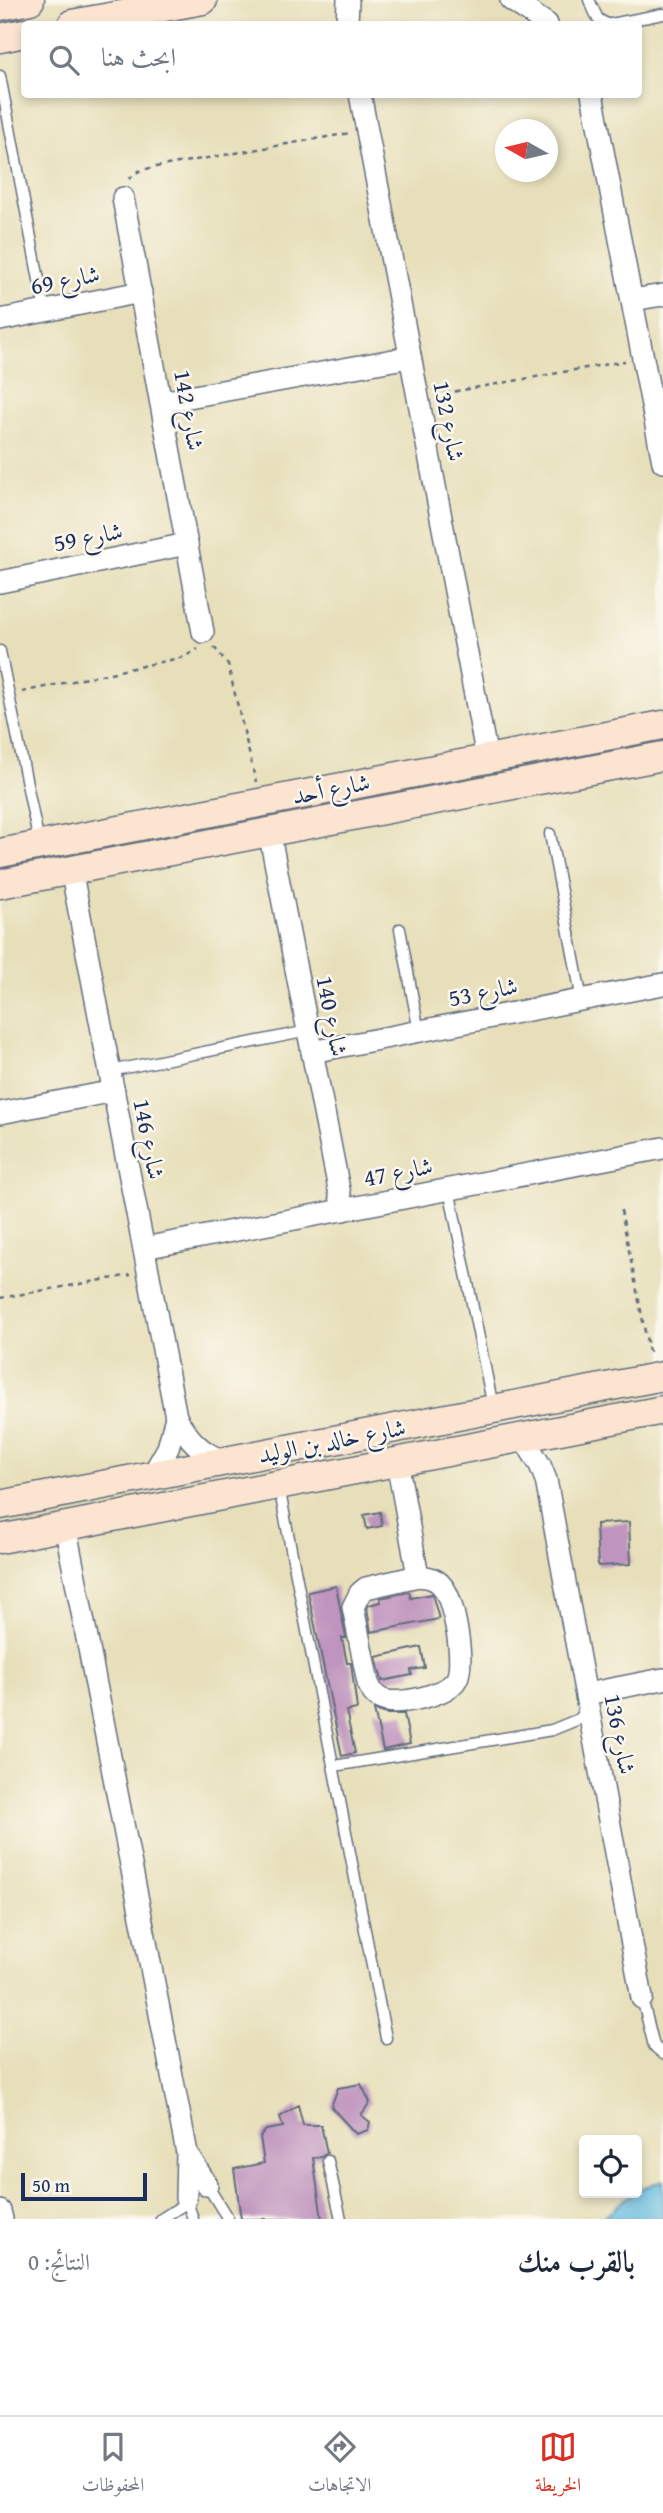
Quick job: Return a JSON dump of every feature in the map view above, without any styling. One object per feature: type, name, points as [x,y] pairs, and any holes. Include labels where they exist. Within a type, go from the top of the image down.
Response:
[{"type":"main road","points":[[0,6],[30,0]]},
{"type":"main road","points":[[88,21],[195,1]]},
{"type":"main road","points":[[0,38],[21,34]]},
{"type":"main road","name":"شارع أحد","points":[[0,853],[663,725]]},
{"type":"main road","name":"شارع أحد","points":[[0,884],[663,756]]},
{"type":"main road","points":[[176,819],[172,826],[174,840],[185,847]]},
{"type":"main road","points":[[653,1378],[634,1392],[634,1399],[637,1405],[656,1412]]},
{"type":"main road","name":"شارع خالد بن الوليد","points":[[0,1505],[653,1378]]},
{"type":"main road","points":[[597,1389],[607,1398],[609,1404],[609,1411],[601,1423]]},
{"type":"main road","name":"شارع خالد بن الوليد","points":[[0,1539],[656,1412]]},
{"type":"street","points":[[336,0],[346,21]]},
{"type":"street","points":[[347,21],[348,0]]},
{"type":"street","points":[[511,0],[542,21]]},
{"type":"street","name":"شارع 132","points":[[361,98],[487,758]]},
{"type":"street","points":[[593,98],[663,462]]},
{"type":"street","name":"شارع 142","points":[[123,198],[203,635]]},
{"type":"street","name":"شارع 69","points":[[0,320],[141,292]]},
{"type":"street","points":[[632,300],[663,295]]},
{"type":"street","points":[[161,402],[410,357]]},
{"type":"street","name":"شارع 59","points":[[0,582],[187,544]]},
{"type":"street","name":"شارع 140","points":[[269,831],[343,1210]]},
{"type":"street","name":"شارع 146","points":[[71,869],[176,1417],[195,1445],[209,1456],[224,1461]]},
{"type":"street","name":"شارع 53","points":[[312,1052],[663,984]]},
{"type":"street","points":[[0,1114],[112,1081]]},
{"type":"street","name":"شارع 47","points":[[144,1248],[663,1148]]},
{"type":"street","name":"شارع 146","points":[[152,1476],[169,1448],[176,1417]]},
{"type":"street","name":"شارع 136","points":[[545,1480],[553,1432]]},
{"type":"street","name":"شارع 136","points":[[523,1437],[540,1465],[545,1480],[642,1998]]},
{"type":"street","points":[[397,1461],[418,1576]]},
{"type":"street","points":[[65,1525],[187,2153],[187,2200]]},
{"type":"street","points":[[418,1576],[437,1581],[449,1597],[461,1658],[459,1676],[454,1684],[439,1693],[398,1702],[383,1700],[371,1690],[368,1683],[353,1607],[360,1593],[366,1588],[418,1576]]},
{"type":"street","points":[[587,1702],[663,1679]]},
{"type":"street","points":[[187,2153],[207,2185]]},
{"type":"street","points":[[0,2211],[2,2219]]},
{"type":"lane","points":[[589,0],[598,19],[602,21]]},
{"type":"lane","points":[[625,21],[663,14]]},
{"type":"lane","points":[[0,76],[45,311]]},
{"type":"lane","points":[[0,651],[40,845]]},
{"type":"lane","points":[[550,834],[582,1000]]},
{"type":"lane","points":[[400,929],[419,1032]]},
{"type":"lane","points":[[112,1081],[308,1031]]},
{"type":"lane","points":[[449,1189],[494,1409]]},
{"type":"lane","points":[[279,1484],[386,2038]]},
{"type":"lane","points":[[334,1766],[552,1730],[579,1719],[587,1702]]},
{"type":"lane","points":[[642,1998],[654,2046],[663,2054]]},
{"type":"lane","points":[[328,2161],[341,2219]]},
{"type":"lane","points":[[207,2185],[228,2219]]},
{"type":"lane","points":[[161,2219],[187,2200],[194,2219]]},
{"type":"path","points":[[123,198],[124,187],[130,177],[139,171],[367,130]]},
{"type":"path","points":[[418,399],[643,357]]},
{"type":"path","points":[[9,695],[184,657],[196,651],[203,635],[222,654],[228,665],[260,802]]},
{"type":"path","points":[[621,1210],[653,1378]]},
{"type":"path","points":[[0,1298],[148,1272]]},
{"type":"water","points":[[663,2180],[663,2219],[601,2219],[626,2198],[642,2198],[642,2188]]},
{"type":"building","points":[[380,1512],[382,1526],[367,1529],[364,1515]]},
{"type":"building","points":[[629,1522],[631,1564],[598,1566],[596,1524]]},
{"type":"building","points":[[336,1586],[346,1638],[342,1638],[347,1663],[351,1663],[357,1709],[346,1711],[355,1753],[342,1756],[308,1592]]},
{"type":"building","points":[[409,1592],[411,1598],[432,1594],[439,1619],[371,1632],[367,1608],[369,1605],[381,1602],[380,1598]]},
{"type":"building","points":[[421,1647],[425,1668],[411,1670],[412,1675],[382,1681],[376,1657]]},
{"type":"building","points":[[374,1710],[387,1714],[404,1714],[410,1744],[383,1750]]},
{"type":"building","points":[[361,2084],[370,2102],[361,2115],[370,2122],[368,2130],[356,2134],[331,2107],[338,2088]]},
{"type":"building","points":[[298,2105],[303,2125],[321,2125],[327,2153],[313,2158],[322,2219],[241,2219],[234,2169],[264,2163],[260,2137],[266,2130],[283,2127],[280,2117]]}]
